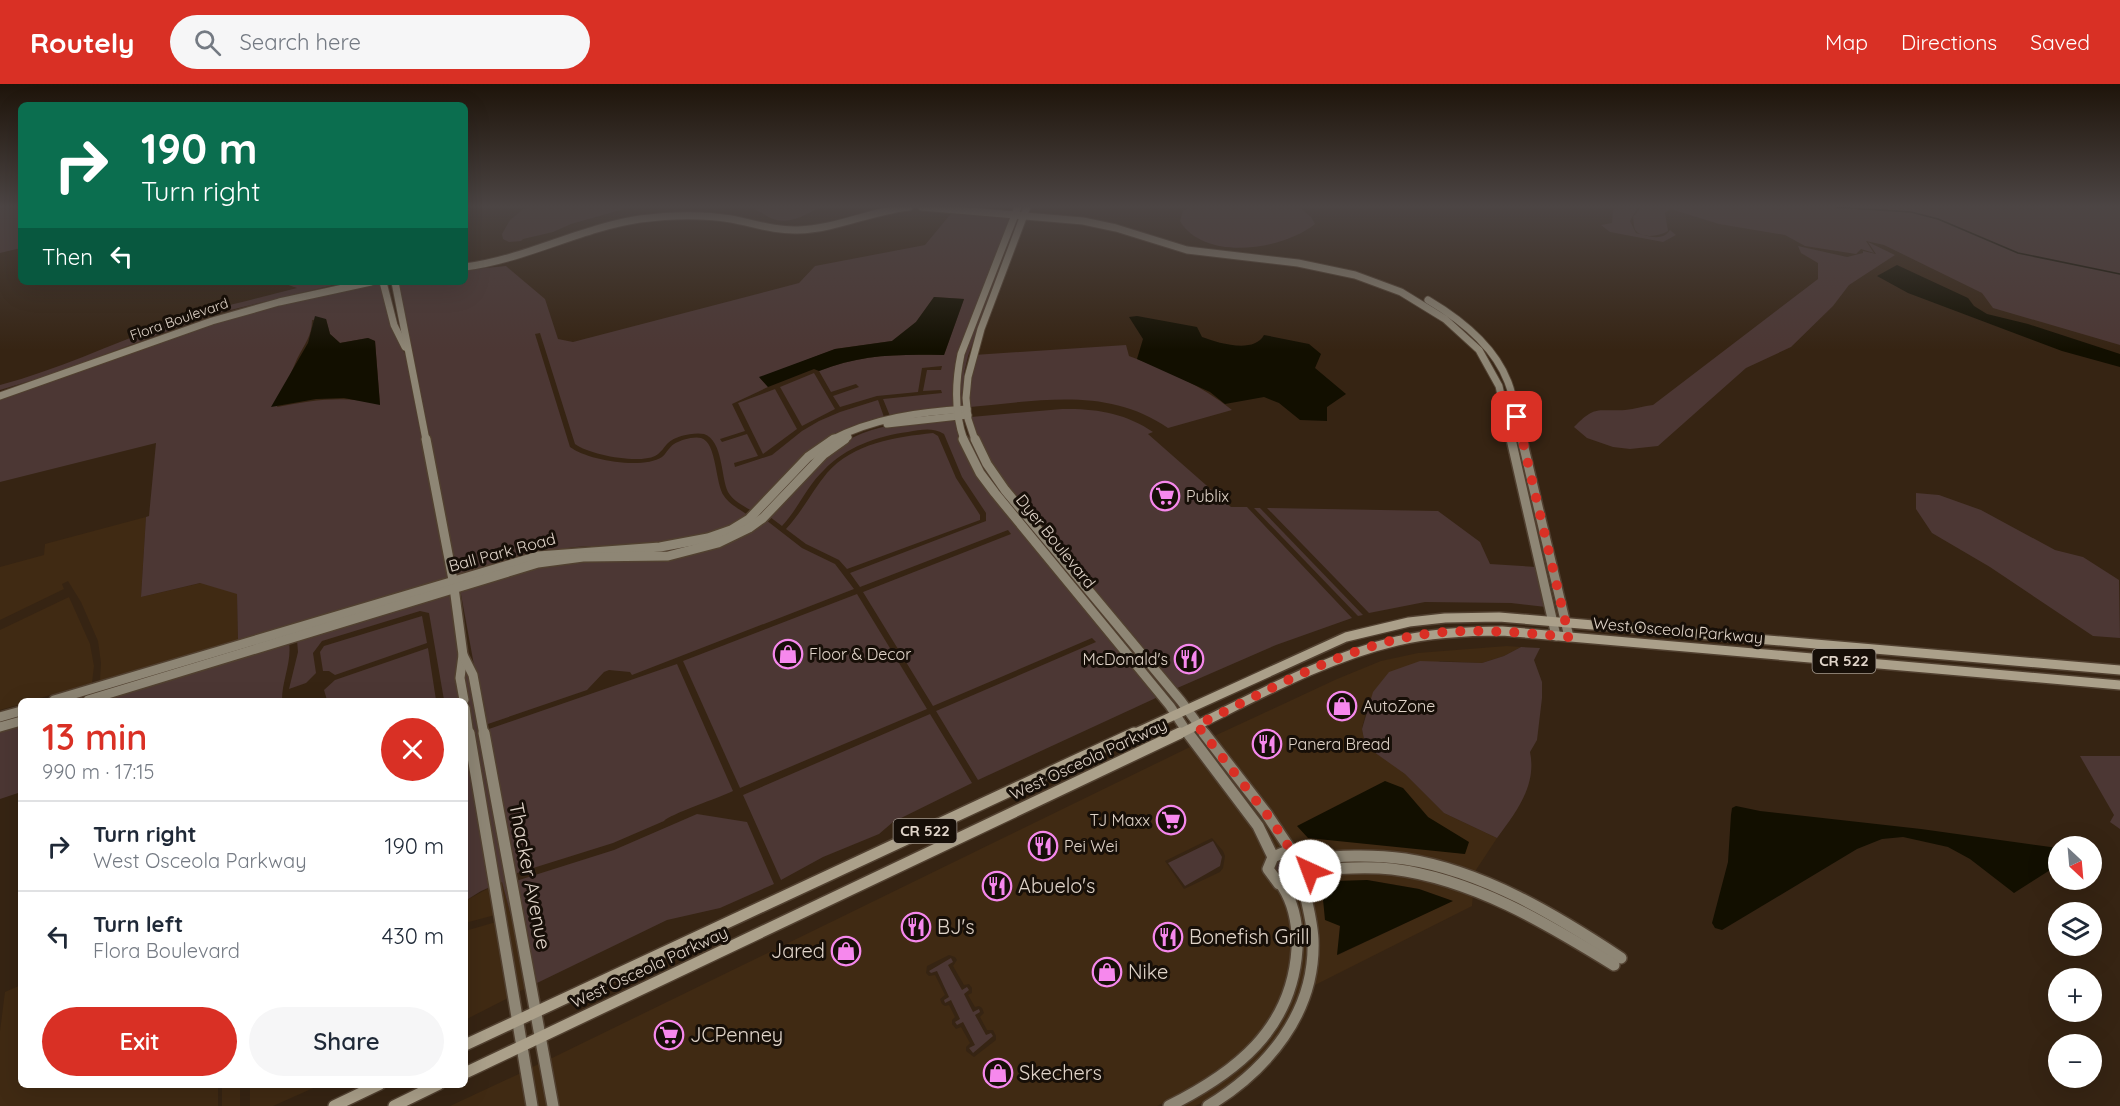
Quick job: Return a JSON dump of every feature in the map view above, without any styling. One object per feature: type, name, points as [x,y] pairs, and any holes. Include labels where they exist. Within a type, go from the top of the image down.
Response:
[{"type":"main road","name":"West Osceola Parkway","points":[[468,1044],[1335,641],[1382,626],[1420,619],[1463,616],[1552,621],[2120,670]]},
{"type":"main road","name":"West Osceola Parkway","points":[[468,1071],[1321,666],[1378,644],[1414,636],[1456,631],[1502,631],[2120,685]]},
{"type":"main road","points":[[334,1106],[372,1088]]},
{"type":"main road","points":[[394,1106],[431,1088]]},
{"type":"street","points":[[468,262],[513,255]]},
{"type":"street","points":[[468,267],[530,255]]},
{"type":"street","name":"Dyer Boulevard","points":[[1003,255],[961,354],[957,374],[957,413],[970,454],[1005,505],[1175,715],[1258,826],[1273,857]]},
{"type":"street","name":"Dyer Boulevard","points":[[1006,255],[971,356],[966,390],[972,432],[989,467],[1187,709],[1272,821],[1292,852]]},
{"type":"street","points":[[1226,255],[1298,262],[1333,269],[1389,287],[1443,312],[1483,343],[1508,382],[1569,637]]},
{"type":"street","name":"Flora Boulevard","points":[[0,392],[51,376],[214,315],[339,285]]},
{"type":"street","name":"Flora Boulevard","points":[[0,396],[54,380],[204,323],[257,307],[357,285]]},
{"type":"street","name":"Thacker Avenue","points":[[384,285],[394,325],[410,357]]},
{"type":"street","name":"Thacker Avenue","points":[[396,285],[454,584],[463,655],[460,678],[464,698]]},
{"type":"street","points":[[1443,312],[1479,350],[1499,386],[1556,636]]},
{"type":"street","name":"Ball Park Road","points":[[94,698],[538,556],[570,550],[677,547],[701,541],[733,529],[760,511],[790,474],[812,452],[830,439],[864,423],[897,416],[968,412]]},
{"type":"street","points":[[1005,505],[1016,512],[1053,557],[1066,563]]},
{"type":"street","points":[[1062,575],[1072,576],[1103,615],[1114,621]]},
{"type":"street","name":"Ball Park Road","points":[[61,698],[454,584]]},
{"type":"street","name":"Thacker Avenue","points":[[463,655],[473,675],[542,1036],[553,1106]]},
{"type":"street","points":[[0,717],[18,712]]},
{"type":"street","points":[[0,727],[18,722]]},
{"type":"street","name":"Thacker Avenue","points":[[468,726],[516,1021]]},
{"type":"street","points":[[482,812],[497,807]]},
{"type":"street","points":[[1168,1106],[1229,1072],[1265,1036],[1282,1008],[1292,982],[1297,952],[1292,902],[1283,887],[1272,879],[1268,869],[1273,857],[1292,852],[1304,859],[1310,871],[1303,885],[1297,888],[1283,887]]},
{"type":"street","points":[[1304,859],[1363,855],[1410,859],[1466,873],[1511,893],[1617,962],[1496,899],[1446,879],[1395,868],[1362,866],[1310,871]]},
{"type":"street","points":[[1208,1106],[1236,1089],[1259,1070],[1282,1043],[1297,1017],[1310,981],[1313,948],[1312,923],[1303,885]]},
{"type":"street","points":[[516,1021],[532,1106]]},
{"type":"shaded area","points":[[874,255],[997,255],[959,354],[954,374],[953,408],[890,416],[883,399],[942,393],[941,390],[923,391],[927,370],[941,370],[942,366],[922,368],[918,392],[877,396],[840,407],[833,396],[859,387],[856,384],[831,392],[819,371],[850,361],[880,356],[944,355],[964,299],[934,297],[916,322],[892,341],[835,349],[760,378],[768,387],[732,404],[745,431],[720,439],[722,442],[747,434],[758,456],[734,463],[735,467],[772,455],[802,431],[840,412],[878,400],[884,417],[861,423],[825,441],[797,465],[754,512],[736,501],[728,492],[718,451],[715,444],[704,434],[680,437],[668,443],[655,456],[637,459],[602,455],[575,444],[540,333],[535,334],[570,447],[601,459],[642,463],[662,457],[672,445],[680,441],[701,438],[710,447],[724,496],[749,516],[711,535],[669,545],[568,548],[526,557],[457,577],[398,285],[468,285],[468,270],[506,266],[545,299],[558,339],[573,342],[799,283],[815,266]]},
{"type":"shaded area","points":[[1001,255],[1006,255],[968,356],[964,373],[964,407],[959,408],[964,361],[978,311]]},
{"type":"shaded area","points":[[1804,255],[1847,257],[1856,255],[1895,255],[1849,285],[1833,306],[1791,347],[1746,368],[1658,446],[1630,449],[1613,447],[1587,438],[1574,427],[1593,412],[1653,405],[1818,279],[1818,263]]},
{"type":"shaded area","points":[[1904,255],[2120,255],[2120,345],[1993,308],[1982,293]]},
{"type":"shaded area","points":[[1897,265],[1968,298],[1974,306],[1987,314],[2028,324],[2120,354],[2120,367],[2062,351],[1908,293],[1877,276]]},
{"type":"shaded area","points":[[288,285],[334,285],[214,314],[50,375],[0,390],[0,385],[62,365],[180,319],[297,288]]},
{"type":"shaded area","points":[[365,285],[381,285],[391,326],[407,358],[451,579],[99,684],[100,681],[238,641],[237,594],[200,583],[141,597],[146,517],[149,516],[156,443],[0,482],[0,398],[48,383],[189,329],[281,303]],"holes":[[[326,319],[330,334],[340,343],[368,338],[375,341],[380,404],[367,401],[329,400],[277,407],[309,336],[312,320]]]},
{"type":"shaded area","points":[[934,297],[964,299],[944,355],[896,355],[865,358],[819,371],[814,369],[768,387],[759,377],[835,349],[892,341],[916,322]]},
{"type":"shaded area","points":[[315,316],[326,319],[330,334],[340,343],[368,338],[375,341],[380,405],[344,398],[316,399],[271,407],[308,343]]},
{"type":"shaded area","points":[[1137,316],[1197,327],[1202,337],[1226,344],[1244,346],[1259,341],[1264,335],[1309,344],[1321,354],[1315,368],[1346,394],[1327,407],[1327,421],[1300,420],[1279,403],[1264,397],[1225,404],[1210,392],[1137,359],[1143,339],[1129,317]]},
{"type":"shaded area","points":[[1126,345],[1129,356],[1183,379],[1232,410],[1168,428],[1145,415],[1121,406],[1097,401],[1047,400],[970,407],[968,390],[974,355]]},
{"type":"shaded area","points":[[814,373],[835,409],[802,426],[780,387]]},
{"type":"shaded area","points":[[775,389],[797,429],[763,454],[738,403]]},
{"type":"shaded area","points":[[1062,409],[1086,410],[1121,416],[1153,432],[1148,434],[1231,507],[1247,507],[1352,618],[1276,645],[1175,689],[991,466],[975,432],[971,417]]},
{"type":"shaded area","points":[[955,418],[967,455],[1158,697],[978,780],[936,711],[1096,642],[1092,638],[933,706],[863,592],[1011,534],[1008,530],[860,587],[850,573],[986,521],[986,513],[962,477],[944,434],[935,430],[922,430],[896,434],[852,449],[824,470],[782,526],[770,517],[803,478],[838,446],[872,430]]},
{"type":"shaded area","points":[[933,433],[938,436],[956,478],[980,515],[980,520],[847,569],[839,560],[806,544],[786,529],[827,473],[849,455],[876,443]]},
{"type":"shaded area","points":[[1916,493],[1939,495],[1981,510],[2055,550],[2083,557],[2119,580],[2120,638],[2093,636],[1990,567],[1932,533],[1916,509]]},
{"type":"shaded area","points":[[1254,508],[1260,508],[1363,615],[1358,616]]},
{"type":"shaded area","points":[[1267,508],[1438,511],[1480,542],[1490,564],[1537,567],[1546,607],[1511,603],[1425,602],[1369,613]]},
{"type":"shaded area","points":[[146,517],[141,597],[201,583],[237,593],[238,641],[100,681],[101,663],[98,641],[81,602],[68,581],[62,584],[64,589],[0,620],[0,567],[44,555],[45,544]]},
{"type":"shaded area","points":[[766,520],[802,548],[835,564],[854,589],[632,675],[630,672],[609,670],[604,672],[587,690],[485,725],[460,589],[538,566],[582,559],[685,556]]},
{"type":"shaded area","points":[[453,591],[525,969],[502,882],[468,899],[468,698],[444,698],[429,613],[420,611],[322,641],[313,653],[316,673],[306,683],[289,689],[298,652],[297,640]]},
{"type":"shaded area","points":[[857,594],[927,709],[740,788],[683,661]]},
{"type":"shaded area","points":[[69,597],[90,644],[94,666],[92,683],[40,698],[18,698],[18,705],[0,710],[0,630]]},
{"type":"shaded area","points":[[422,616],[427,643],[335,675],[329,671],[323,671],[320,652],[324,646]]},
{"type":"shaded area","points":[[289,642],[290,649],[282,698],[104,698]]},
{"type":"shaded area","points":[[1507,646],[1521,647],[1504,656],[1482,663],[1440,661],[1366,711],[1362,728],[1364,740],[1405,774],[1444,813],[1497,838],[1474,873],[1465,869],[1305,855],[1294,850],[1210,738],[1381,661],[1418,653]],"holes":[[[1403,788],[1465,854],[1423,848]]]},
{"type":"shaded area","points":[[1521,647],[1540,648],[1534,660],[1542,682],[1537,740],[1530,752],[1528,787],[1518,808],[1497,838],[1444,813],[1405,774],[1374,752],[1364,739],[1362,729],[1373,692],[1389,672],[1420,661],[1482,663],[1504,656]]},
{"type":"shaded area","points":[[428,648],[436,698],[326,698],[324,690],[335,680]]},
{"type":"shaded area","points":[[677,664],[733,791],[613,843],[514,874],[486,730]]},
{"type":"shaded area","points":[[930,714],[972,783],[893,822],[879,834],[823,857],[781,880],[743,795]]},
{"type":"shaded area","points":[[18,725],[18,793],[0,799],[0,730]]},
{"type":"shaded area","points":[[1204,740],[1269,822],[1285,848],[1275,851],[1198,743]]},
{"type":"shaded area","points":[[1192,746],[1255,827],[1268,855],[1265,869],[1269,879],[1289,903],[1293,951],[1288,980],[1278,1005],[1261,1033],[1243,1054],[1204,1082],[1157,1106],[558,1106],[550,1059]],"holes":[[[1212,838],[1225,856],[1223,868],[1220,872],[1184,889],[1165,861]],[[949,955],[957,960],[953,966],[964,985],[969,984],[972,988],[972,993],[968,995],[975,1007],[982,1008],[984,1013],[980,1017],[987,1030],[993,1030],[996,1036],[996,1040],[974,1057],[966,1051],[970,1043],[961,1027],[956,1029],[952,1024],[955,1017],[949,1005],[942,1004],[940,999],[945,995],[935,975],[929,976],[926,973],[927,966]]]},
{"type":"shaded area","points":[[2080,756],[2120,756],[2120,829],[2110,822],[2114,815]]},
{"type":"shaded area","points":[[1385,781],[1403,788],[1428,817],[1469,842],[1465,854],[1308,838],[1297,826]]},
{"type":"shaded area","points":[[1736,806],[1760,811],[1921,829],[2048,847],[2048,871],[2014,893],[1970,859],[1948,847],[1903,837],[1882,839],[1857,849],[1722,930],[1715,928],[1712,923],[1728,862],[1732,808]]},
{"type":"shaded area","points":[[697,814],[747,822],[774,884],[720,908],[667,920],[537,983],[516,881],[614,850]]},
{"type":"shaded area","points":[[1213,841],[1222,857],[1220,866],[1185,886],[1168,863]]},
{"type":"shaded area","points":[[1284,857],[1297,860],[1301,865],[1303,872],[1300,880],[1292,883],[1281,880],[1274,869],[1276,861]]},
{"type":"shaded area","points":[[1396,872],[1473,893],[1472,906],[1313,986],[1308,887],[1314,874]],"holes":[[[1367,880],[1419,889],[1452,901],[1338,955],[1340,926]]]},
{"type":"shaded area","points":[[1367,880],[1419,889],[1453,901],[1337,955],[1340,926],[1325,920],[1322,889],[1334,881]]},
{"type":"shaded area","points":[[502,881],[529,987],[518,992],[495,915],[468,922],[468,899]]},
{"type":"shaded area","points":[[1301,891],[1309,947],[1305,979],[1293,1014],[1278,1040],[1255,1067],[1212,1098],[1195,1106],[1180,1106],[1232,1076],[1250,1061],[1269,1039],[1286,1011],[1296,984],[1291,892]]},
{"type":"shaded area","points":[[496,922],[510,997],[468,1018],[468,930]]},
{"type":"shaded area","points":[[951,958],[953,962],[948,965],[962,990],[967,987],[969,990],[964,994],[973,1012],[979,1009],[980,1012],[975,1015],[986,1035],[991,1033],[993,1036],[973,1053],[969,1048],[975,1045],[963,1022],[957,1025],[955,1022],[960,1019],[951,1000],[945,1003],[944,1000],[949,997],[937,971],[931,973],[929,971]]},
{"type":"shaded area","points":[[18,986],[18,1088],[218,1088],[218,1106],[0,1106],[0,1031],[5,992]]},
{"type":"shaded area","points":[[541,1063],[548,1106],[536,1106],[530,1068]]},
{"type":"shaded area","points":[[521,1073],[527,1106],[450,1106]]},
{"type":"shaded area","points":[[222,1088],[240,1088],[240,1106],[222,1106]]},
{"type":"shaded area","points":[[250,1088],[313,1088],[273,1106],[250,1106]]},
{"type":"waterway","points":[[2026,255],[2120,274]]},
{"type":"place","name":"Publix","points":[[1165,496]]},
{"type":"place","name":"Floor & Decor","points":[[788,654]]},
{"type":"place","name":"McDonald's","points":[[1189,659]]},
{"type":"place","name":"AutoZone","points":[[1342,706]]},
{"type":"place","name":"Panera Bread","points":[[1267,744]]},
{"type":"place","name":"TJ Maxx","points":[[1171,820]]},
{"type":"place","name":"Pei Wei","points":[[1043,846]]},
{"type":"place","name":"Abuelo's","points":[[997,886]]},
{"type":"place","name":"BJ's","points":[[916,927]]},
{"type":"place","name":"Bonefish Grill","points":[[1168,937]]},
{"type":"place","name":"Jared","points":[[846,951]]},
{"type":"place","name":"Nike","points":[[1107,972]]},
{"type":"place","name":"JCPenney","points":[[669,1035]]},
{"type":"place","name":"Skechers","points":[[998,1073]]},
{"type":"route","points":[[1310,871],[1304,859],[1292,852],[1272,821],[1197,725],[1302,675],[1378,644],[1414,636],[1456,631],[1502,631],[1569,637],[1517,417]]}]
